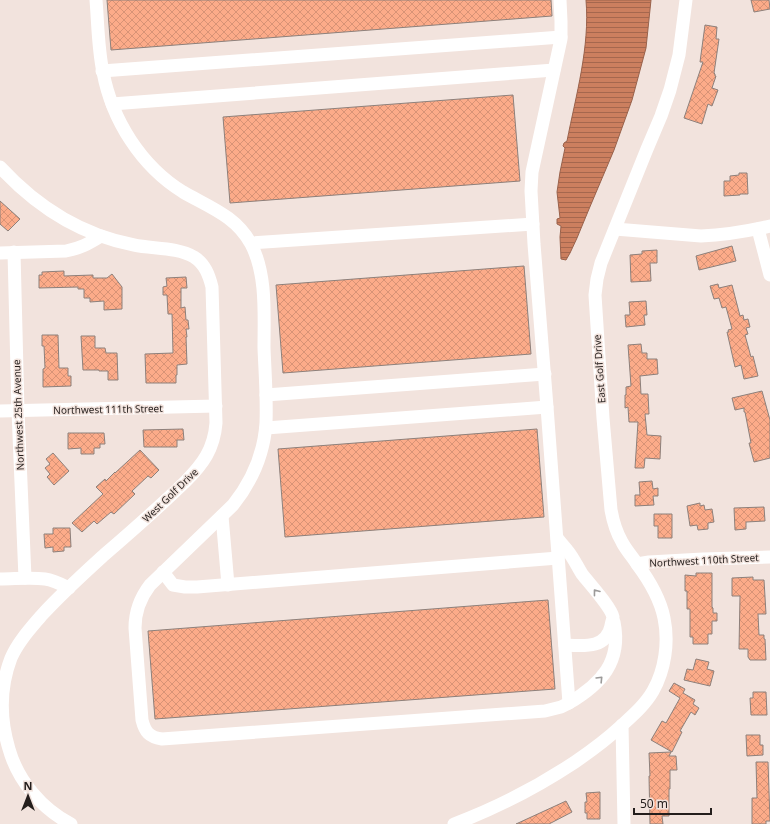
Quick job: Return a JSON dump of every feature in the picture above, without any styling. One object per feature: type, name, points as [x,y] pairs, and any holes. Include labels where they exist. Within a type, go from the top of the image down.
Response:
[{"type":"street","points":[[96,0],[102,71],[107,91],[121,125],[131,141],[161,176],[183,192],[226,216],[239,227],[251,243],[258,259],[262,286],[266,428],[261,454],[254,472],[238,498],[222,516],[150,584],[139,605],[136,617],[136,633],[142,720],[147,733],[164,738],[528,712],[561,707],[590,689],[601,679],[608,670],[616,646],[613,617],[608,607],[581,573],[568,551],[557,538]]},
{"type":"street","points":[[560,0],[561,37],[532,172],[531,191],[569,703]]},
{"type":"street","name":"East Golf Drive","points":[[454,824],[501,805],[549,778],[593,749],[622,726],[638,710],[653,691],[659,677],[665,654],[665,628],[662,610],[652,588],[621,540],[613,518],[609,495],[595,303],[597,279],[601,263],[661,116],[674,76],[681,46],[686,0]]},
{"type":"street","points":[[102,71],[561,37]]},
{"type":"street","points":[[112,104],[554,70]]},
{"type":"street","name":"West Golf Drive","points":[[0,167],[19,186],[47,209],[71,223],[101,236],[121,242],[181,252],[193,257],[205,267],[209,275],[212,294],[216,423],[214,438],[208,454],[185,482],[55,601],[16,647],[7,671],[2,694],[3,726],[10,756],[14,766],[31,791],[56,820],[71,824]]},
{"type":"street","points":[[251,243],[533,224]]},
{"type":"street","points":[[615,229],[701,236],[764,227],[770,275]]},
{"type":"street","points":[[0,253],[66,251],[84,246],[101,236]]},
{"type":"street","name":"Northwest 25th Avenue","points":[[14,252],[18,411],[25,578]]},
{"type":"street","points":[[266,395],[545,374]]},
{"type":"street","name":"Northwest 111th Street","points":[[0,411],[216,406]]},
{"type":"street","points":[[266,428],[547,407]]},
{"type":"street","points":[[222,516],[228,585]]},
{"type":"street","name":"Northwest 110th Street","points":[[637,564],[672,560],[770,557]]},
{"type":"street","points":[[163,572],[172,584],[180,587],[197,587],[558,558]]},
{"type":"street","points":[[0,579],[46,579],[68,588]]},
{"type":"street","points":[[565,645],[587,645],[602,641],[609,633],[613,617]]},
{"type":"street","points":[[622,726],[624,824]]},
{"type":"shaded area","points":[[586,0],[651,0],[646,48],[632,100],[614,150],[577,238],[566,260],[561,259],[561,226],[557,224],[557,219],[560,218],[557,192],[565,148],[563,146],[567,141],[584,53],[587,18]]},
{"type":"building","points":[[107,0],[551,0],[552,16],[111,50]]},
{"type":"building","points":[[751,0],[769,0],[770,9],[754,12]]},
{"type":"building","points":[[705,25],[717,27],[716,39],[719,39],[714,73],[716,76],[712,88],[718,90],[712,106],[708,104],[702,124],[684,118],[703,62],[700,62]]},
{"type":"building","points":[[513,95],[520,181],[230,203],[223,117]]},
{"type":"building","points":[[739,173],[747,173],[748,194],[724,196],[724,181],[730,181],[730,176],[739,175]]},
{"type":"building","points":[[0,201],[20,219],[8,231],[0,224]]},
{"type":"building","points":[[732,246],[736,261],[699,270],[696,256]]},
{"type":"building","points":[[657,250],[657,263],[650,263],[651,281],[631,282],[630,255],[642,254],[642,251]]},
{"type":"building","points":[[524,266],[531,354],[283,373],[276,285]]},
{"type":"building","points":[[64,271],[64,276],[93,275],[93,278],[107,278],[112,274],[122,287],[122,309],[104,310],[104,301],[90,302],[90,298],[84,298],[84,289],[78,289],[78,287],[39,288],[39,275],[42,275],[42,272]]},
{"type":"building","points":[[186,277],[187,288],[181,288],[181,308],[185,307],[186,320],[188,320],[189,329],[186,329],[187,364],[177,365],[176,383],[146,383],[145,354],[173,353],[172,314],[168,314],[167,295],[163,295],[163,287],[167,286],[166,278]]},
{"type":"building","points":[[718,284],[719,288],[732,285],[740,316],[743,315],[744,320],[748,319],[750,327],[746,328],[748,334],[745,335],[751,357],[753,356],[758,376],[744,379],[741,365],[735,367],[727,332],[729,332],[728,330],[732,329],[726,307],[722,308],[719,298],[714,299],[710,286]]},
{"type":"building","points":[[646,301],[647,315],[644,315],[645,325],[626,327],[625,315],[630,315],[629,302]]},
{"type":"building","points":[[42,335],[58,335],[59,368],[68,368],[68,376],[71,376],[71,386],[43,387],[43,369],[45,368]]},
{"type":"building","points":[[81,336],[95,336],[95,348],[105,348],[106,353],[117,353],[118,380],[108,380],[108,371],[83,370]]},
{"type":"building","points":[[641,344],[642,353],[647,353],[647,359],[657,359],[658,374],[640,376],[641,394],[648,394],[649,414],[645,414],[647,435],[661,436],[660,459],[645,458],[644,468],[635,468],[638,422],[629,422],[628,407],[625,408],[625,395],[626,387],[631,386],[628,345]]},
{"type":"building","points":[[762,391],[770,420],[770,458],[754,462],[749,443],[751,443],[744,408],[735,410],[732,398]]},
{"type":"building","points":[[183,429],[184,440],[177,440],[177,447],[144,447],[143,430]]},
{"type":"building","points":[[537,429],[544,517],[285,537],[278,449]]},
{"type":"building","points":[[68,433],[104,433],[105,444],[100,444],[100,448],[94,448],[94,454],[81,454],[81,448],[68,449]]},
{"type":"building","points":[[140,450],[159,470],[151,478],[148,476],[132,491],[135,494],[114,514],[111,512],[97,524],[94,521],[82,532],[72,523],[103,494],[96,487],[105,479],[106,481]]},
{"type":"building","points":[[53,453],[69,471],[54,485],[47,477],[50,474],[45,468],[50,464],[46,459]]},
{"type":"building","points":[[652,481],[653,489],[658,488],[658,496],[653,496],[654,505],[635,506],[635,495],[640,495],[639,482]]},
{"type":"building","points":[[700,503],[700,506],[704,505],[705,510],[712,509],[714,522],[708,523],[708,529],[698,530],[697,525],[690,526],[687,506]]},
{"type":"building","points":[[764,507],[765,521],[746,522],[746,529],[735,530],[734,508]]},
{"type":"building","points":[[654,514],[672,514],[672,538],[658,538],[658,526],[654,526]]},
{"type":"building","points":[[53,528],[70,528],[71,547],[64,547],[64,551],[53,552],[53,547],[45,548],[44,534],[53,534]]},
{"type":"building","points":[[696,573],[712,573],[712,607],[713,613],[717,613],[717,621],[712,621],[712,634],[708,634],[708,644],[693,644],[693,637],[690,637],[690,609],[687,609],[685,575],[696,576]]},
{"type":"building","points":[[753,577],[753,580],[764,580],[766,614],[758,614],[759,635],[764,635],[765,639],[766,660],[750,660],[748,657],[748,649],[739,649],[740,596],[732,596],[732,578]]},
{"type":"building","points":[[548,600],[555,689],[155,719],[148,631]]},
{"type":"building","points":[[696,659],[709,662],[707,669],[714,671],[710,686],[684,680],[687,669],[693,670]]},
{"type":"building","points":[[674,683],[685,689],[683,693],[695,700],[693,704],[699,708],[695,715],[691,712],[680,731],[682,732],[672,752],[651,740],[662,721],[666,723],[680,698],[669,691]]},
{"type":"building","points":[[753,692],[766,692],[767,715],[751,715],[750,698],[753,698]]},
{"type":"building","points":[[746,735],[760,735],[760,745],[763,745],[763,755],[747,756]]},
{"type":"building","points":[[671,752],[669,756],[676,756],[677,770],[670,770],[669,816],[662,816],[663,824],[650,824],[649,753]]},
{"type":"building","points":[[756,762],[768,762],[770,821],[766,821],[766,824],[752,824],[752,798],[757,798]]},
{"type":"building","points":[[600,792],[600,819],[587,819],[587,813],[585,813],[585,802],[587,802],[586,793]]},
{"type":"building","points":[[566,801],[572,812],[549,824],[516,824]]}]
